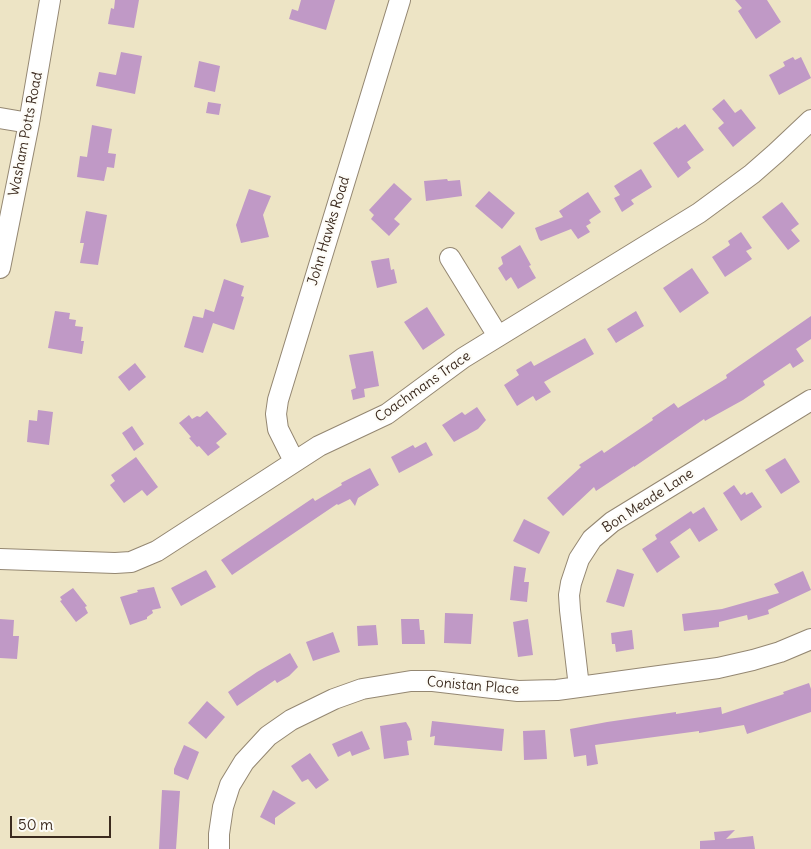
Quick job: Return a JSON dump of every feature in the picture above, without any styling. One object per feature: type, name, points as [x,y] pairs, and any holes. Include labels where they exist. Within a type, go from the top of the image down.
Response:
[{"type":"street","name":"Washam Potts Road","points":[[0,268],[29,123],[50,0]]},
{"type":"street","name":"John Hawks Road","points":[[294,461],[278,429],[276,414],[278,400],[400,0]]},
{"type":"street","points":[[0,118],[29,123]]},
{"type":"street","name":"Coachmans Trace","points":[[0,559],[115,563],[131,562],[144,558],[192,529],[294,461],[335,438],[369,424],[387,414],[463,358],[699,213],[752,174],[811,120]]},
{"type":"street","points":[[450,258],[498,336]]},
{"type":"street","name":"Bon Meade Lane","points":[[579,687],[569,595],[579,559],[592,540],[612,522],[811,400]]},
{"type":"street","name":"Conistan Place","points":[[219,849],[219,826],[222,807],[230,785],[244,762],[268,736],[291,720],[334,699],[362,690],[411,681],[433,681],[518,691],[557,690],[718,668],[780,652],[811,639]]},
{"type":"building","points":[[115,0],[139,0],[134,28],[108,24],[111,8],[114,9]]},
{"type":"building","points":[[301,0],[335,0],[326,30],[289,19],[292,9],[298,11]]},
{"type":"building","points":[[735,0],[767,0],[781,22],[756,39],[738,11],[742,8]]},
{"type":"building","points":[[121,52],[142,56],[135,94],[96,86],[99,72],[116,75]]},
{"type":"building","points":[[793,57],[795,60],[801,57],[811,78],[779,95],[769,75],[785,66],[783,62]]},
{"type":"building","points":[[199,61],[220,66],[215,92],[194,87]]},
{"type":"building","points":[[724,99],[735,113],[741,109],[756,128],[733,147],[718,128],[724,123],[712,109]]},
{"type":"building","points":[[208,102],[221,104],[219,115],[206,113]]},
{"type":"building","points":[[685,124],[704,150],[687,162],[691,168],[678,178],[653,143],[677,127],[678,129]]},
{"type":"building","points":[[92,125],[112,129],[108,153],[116,154],[114,168],[107,167],[104,181],[77,177],[80,156],[87,157]]},
{"type":"building","points":[[641,169],[652,187],[631,200],[634,204],[622,212],[614,198],[620,195],[614,186]]},
{"type":"building","points":[[447,179],[448,181],[460,180],[462,196],[426,201],[424,181]]},
{"type":"building","points":[[394,183],[412,199],[394,219],[400,224],[389,236],[371,219],[374,215],[369,210]]},
{"type":"building","points":[[249,189],[271,196],[263,215],[269,237],[241,243],[236,225]]},
{"type":"building","points":[[489,191],[515,213],[502,229],[475,206]]},
{"type":"building","points":[[588,192],[601,212],[589,220],[591,223],[586,226],[590,232],[578,239],[571,229],[541,241],[539,239],[535,228],[563,217],[559,211]]},
{"type":"building","points":[[782,202],[799,224],[791,230],[800,241],[788,250],[762,217]]},
{"type":"building","points":[[86,211],[107,215],[98,265],[80,263],[84,243],[80,243]]},
{"type":"building","points":[[741,232],[752,248],[746,251],[752,259],[725,277],[712,257],[730,245],[728,241]]},
{"type":"building","points":[[520,245],[536,278],[518,289],[511,277],[506,281],[498,268],[503,264],[501,257]]},
{"type":"building","points":[[389,258],[391,270],[394,269],[397,283],[377,288],[371,261]]},
{"type":"building","points":[[692,268],[709,293],[680,313],[663,288]]},
{"type":"building","points":[[224,279],[244,286],[241,296],[244,297],[234,330],[213,323],[203,353],[184,347],[193,316],[203,318],[205,309],[214,312]]},
{"type":"building","points":[[427,307],[445,335],[423,350],[404,322]]},
{"type":"building","points":[[55,311],[70,313],[69,319],[76,320],[75,326],[83,327],[81,341],[84,341],[82,354],[48,348]]},
{"type":"building","points":[[636,311],[644,326],[616,343],[607,329]]},
{"type":"building","points":[[811,316],[811,339],[796,349],[804,361],[793,368],[790,363],[763,381],[765,385],[743,400],[705,421],[704,419],[596,491],[594,487],[563,516],[547,498],[581,467],[579,465],[602,450],[604,453],[653,420],[652,418],[674,403],[678,408],[727,378],[726,375]]},
{"type":"building","points":[[585,338],[594,354],[544,382],[551,392],[536,401],[533,396],[517,406],[504,385],[519,375],[516,370],[531,361],[534,366]]},
{"type":"building","points":[[373,351],[379,386],[364,389],[365,397],[353,400],[351,390],[356,388],[349,355]]},
{"type":"building","points":[[135,363],[146,377],[129,391],[118,377]]},
{"type":"building","points":[[477,407],[486,420],[478,429],[454,442],[442,425],[462,412],[465,415]]},
{"type":"building","points":[[38,410],[53,412],[49,445],[27,442],[29,420],[37,421]]},
{"type":"building","points":[[207,411],[227,434],[216,443],[220,447],[208,456],[189,438],[191,437],[179,423],[189,415],[192,419],[197,416],[200,417]]},
{"type":"building","points":[[132,426],[144,444],[134,451],[122,433]]},
{"type":"building","points":[[426,442],[433,455],[399,473],[391,457],[413,445],[415,448]]},
{"type":"building","points":[[136,457],[158,487],[147,496],[142,490],[124,503],[110,485],[115,481],[111,475]]},
{"type":"building","points":[[785,458],[800,482],[781,494],[765,470]]},
{"type":"building","points":[[370,468],[379,485],[358,498],[355,506],[350,499],[337,504],[232,575],[221,560],[313,498],[315,501],[342,485],[341,483]]},
{"type":"building","points":[[734,485],[741,495],[745,492],[746,495],[752,492],[762,507],[741,521],[723,493]]},
{"type":"building","points":[[704,507],[718,530],[699,542],[690,528],[670,542],[680,557],[657,573],[642,549],[657,539],[655,535],[691,511],[693,514]]},
{"type":"building","points":[[524,519],[550,532],[539,554],[513,541]]},
{"type":"building","points":[[514,566],[526,568],[524,582],[529,582],[527,602],[510,600]]},
{"type":"building","points":[[617,569],[634,574],[624,607],[606,602]]},
{"type":"building","points":[[206,570],[216,587],[181,606],[171,588]]},
{"type":"building","points":[[803,571],[811,590],[768,610],[769,614],[748,620],[747,615],[719,622],[719,627],[684,631],[682,614],[722,609],[779,593],[774,584]]},
{"type":"building","points":[[154,587],[161,608],[152,610],[153,613],[147,619],[130,625],[120,597],[138,592],[137,590]]},
{"type":"building","points":[[73,588],[87,606],[85,607],[88,613],[76,622],[60,601],[62,600],[60,597]]},
{"type":"building","points":[[445,613],[473,614],[471,644],[444,643]]},
{"type":"building","points":[[0,619],[14,620],[13,636],[19,636],[17,659],[0,658]]},
{"type":"building","points":[[401,619],[419,619],[420,630],[424,630],[425,644],[402,644]]},
{"type":"building","points":[[528,619],[533,655],[518,657],[513,622]]},
{"type":"building","points":[[376,625],[378,645],[358,646],[357,626]]},
{"type":"building","points":[[632,630],[634,649],[616,652],[615,644],[612,644],[611,633]]},
{"type":"building","points":[[333,632],[340,652],[313,661],[306,642]]},
{"type":"building","points":[[290,653],[298,667],[289,676],[277,683],[275,680],[237,706],[228,692]]},
{"type":"building","points":[[809,683],[811,689],[811,712],[747,734],[744,725],[699,733],[699,731],[595,745],[598,764],[587,766],[586,755],[574,757],[570,729],[607,722],[721,707],[722,714],[784,694],[783,692]]},
{"type":"building","points":[[207,701],[225,717],[206,739],[188,723]]},
{"type":"building","points":[[432,721],[504,729],[502,751],[434,745],[435,736],[430,737]]},
{"type":"building","points":[[406,722],[410,729],[412,740],[407,741],[409,755],[384,759],[380,726]]},
{"type":"building","points":[[545,730],[547,759],[524,760],[523,731]]},
{"type":"building","points":[[362,731],[370,749],[352,756],[350,751],[338,757],[332,744]]},
{"type":"building","points":[[184,745],[199,752],[188,780],[174,774],[174,769]]},
{"type":"building","points":[[310,753],[329,780],[316,789],[308,779],[302,782],[291,766]]},
{"type":"building","points":[[162,790],[180,791],[176,849],[159,849]]},
{"type":"building","points":[[273,790],[296,803],[275,818],[275,825],[260,817]]},
{"type":"building","points":[[735,830],[726,839],[753,836],[755,849],[700,849],[700,841],[715,840],[714,832]]}]
